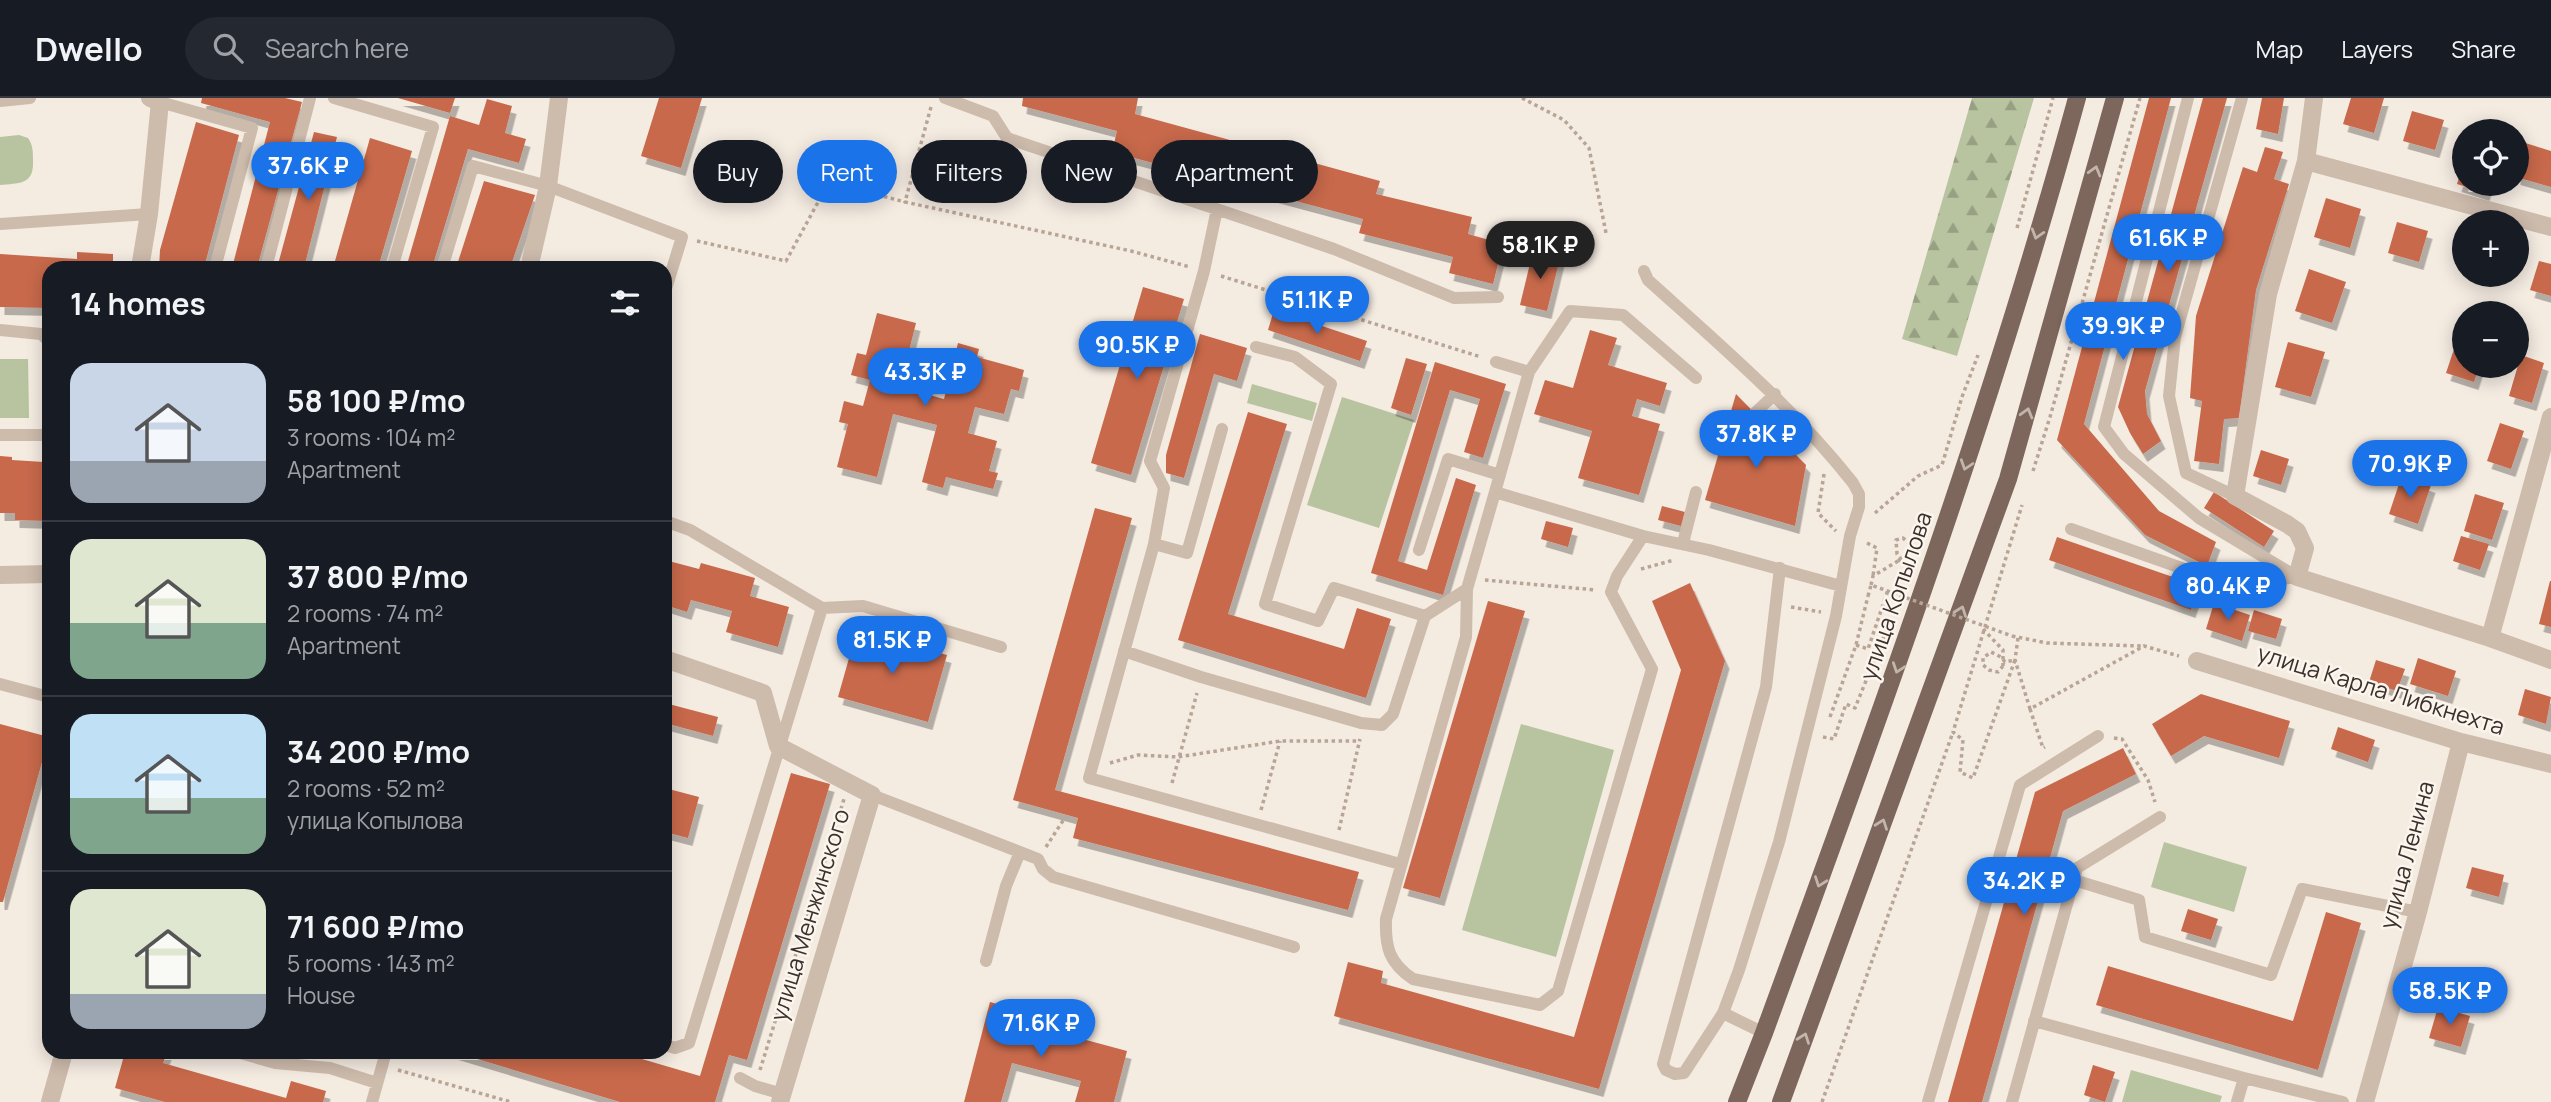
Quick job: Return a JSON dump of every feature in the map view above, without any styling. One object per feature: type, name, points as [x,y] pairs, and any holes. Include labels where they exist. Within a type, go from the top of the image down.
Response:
[{"type":"main road","name":"улица Копылова","points":[[1737,1102],[1928,580],[1988,400],[2077,98]]},
{"type":"main road","points":[[1781,1102],[2008,479],[2116,98]]},
{"type":"street","points":[[531,261],[548,186],[559,98]]},
{"type":"street","points":[[2314,98],[2306,161],[2268,294],[2235,496],[2297,531],[2305,548],[2297,577],[2551,660]]},
{"type":"street","points":[[141,261],[149,214],[157,99]]},
{"type":"street","points":[[2306,161],[2551,227]]},
{"type":"street","points":[[2490,638],[2551,418]]},
{"type":"street","points":[[0,575],[42,574]]},
{"type":"street","points":[[672,661],[763,693],[778,746]]},
{"type":"street","name":"улица Карла Либкнехта","points":[[2197,661],[2461,742],[2551,764]]},
{"type":"street","name":"улица Ленина","points":[[2365,1102],[2418,912],[2461,742]]},
{"type":"street","name":"улица Менжинского","points":[[778,746],[872,794],[781,1098]]},
{"type":"street","points":[[50,1102],[62,1059]]},
{"type":"lane","points":[[0,101],[30,98]]},
{"type":"lane","points":[[268,261],[310,98]]},
{"type":"lane","points":[[334,98],[433,127],[393,261]]},
{"type":"lane","points":[[946,98],[993,116],[1007,138],[1334,249],[1454,298],[1498,298]]},
{"type":"lane","points":[[2188,98],[2104,427],[2124,454],[2199,518],[2297,577]]},
{"type":"lane","points":[[2235,496],[2186,473],[2169,396],[2175,337],[2242,98]]},
{"type":"lane","points":[[157,99],[252,128],[217,261]]},
{"type":"lane","points":[[444,261],[473,166],[548,186],[682,237],[672,269]]},
{"type":"lane","points":[[1217,209],[1203,271],[1150,461],[1164,488],[1154,544],[1089,778],[1400,864]]},
{"type":"lane","points":[[0,224],[149,214]]},
{"type":"lane","points":[[1644,271],[1648,280],[1804,424],[1859,494],[1859,507],[1850,536],[1836,615],[1779,842],[1739,970],[1723,1013],[1684,1073],[1675,1074],[1666,1070],[1664,1064],[1766,687],[1780,568]]},
{"type":"lane","points":[[1643,537],[1617,576],[1611,592],[1652,669],[1558,991],[1540,1005],[1413,979],[1402,972],[1385,943],[1386,919],[1466,637],[1468,584],[1530,372],[1570,312],[1623,315],[1696,378]]},
{"type":"lane","points":[[0,330],[42,335]]},
{"type":"lane","points":[[1256,346],[1295,357],[1331,384],[1265,604],[1318,621],[1334,588],[1425,616]]},
{"type":"lane","points":[[1496,362],[1530,372]]},
{"type":"lane","points":[[1755,413],[1774,394]]},
{"type":"lane","points":[[1770,428],[1804,424]]},
{"type":"lane","points":[[1154,544],[1187,552],[1222,429]]},
{"type":"lane","points":[[0,435],[42,435]]},
{"type":"lane","points":[[1419,550],[1448,459],[1500,475]]},
{"type":"lane","points":[[1495,492],[1643,537],[1683,543],[1841,586]]},
{"type":"lane","points":[[1683,543],[1696,492]]},
{"type":"lane","points":[[672,524],[690,530],[822,608],[863,607],[1001,647]]},
{"type":"lane","points":[[2071,529],[2224,583],[2246,584],[2297,577]]},
{"type":"lane","points":[[1124,651],[1201,677],[1368,725],[1382,724],[1393,714],[1425,616],[1468,584]]},
{"type":"lane","points":[[672,1047],[689,1043],[822,608]]},
{"type":"lane","points":[[0,684],[42,695]]},
{"type":"lane","points":[[1927,1102],[2020,785],[2098,736]]},
{"type":"lane","points":[[872,794],[1038,859],[1043,869],[1054,877],[1294,947]]},
{"type":"lane","points":[[2011,1102],[2077,868],[2160,817]]},
{"type":"lane","points":[[986,961],[1006,886],[1020,852]]},
{"type":"lane","points":[[2074,880],[2139,900],[2145,937],[2271,975],[2302,889],[2418,912]]},
{"type":"lane","points":[[1723,1013],[1764,1033]]},
{"type":"lane","points":[[2034,1021],[2343,1102]]},
{"type":"lane","points":[[261,1059],[275,1063],[330,1068],[377,1083]]},
{"type":"lane","points":[[372,1102],[384,1059]]},
{"type":"lane","points":[[740,1078],[781,1098]]},
{"type":"lane","points":[[2237,1102],[2244,1078]]},
{"type":"path","points":[[905,202],[934,98]]},
{"type":"path","points":[[1522,98],[1564,120],[1589,148],[1606,233]]},
{"type":"path","points":[[2014,240],[2053,98]]},
{"type":"path","points":[[682,237],[786,261],[829,182],[905,202],[1131,251],[1496,362]]},
{"type":"path","points":[[1874,514],[1918,476],[1942,465],[1962,397],[1979,352]]},
{"type":"path","points":[[1824,474],[1818,513],[1836,532]]},
{"type":"path","points":[[1873,576],[1911,553],[1913,547],[1903,538],[1896,540],[1897,554],[1910,571]]},
{"type":"path","points":[[1827,723],[1856,645],[1859,618],[1873,576],[1877,548],[1865,542]]},
{"type":"path","points":[[1617,576],[1709,550]]},
{"type":"path","points":[[1468,584],[1611,592]]},
{"type":"path","points":[[1871,585],[2018,638],[2047,643],[2144,646],[2197,661]]},
{"type":"path","points":[[1856,645],[1868,649],[1888,590]]},
{"type":"path","points":[[1775,604],[1823,612]]},
{"type":"path","points":[[1983,629],[2003,650],[2003,666],[1998,671],[1989,670],[1983,665],[1983,658],[1991,652],[2001,657],[2005,662],[2015,660]]},
{"type":"path","points":[[1964,740],[1960,772],[1973,778],[2015,660],[2018,638]]},
{"type":"path","points":[[2015,660],[2030,709],[2144,646]]},
{"type":"path","points":[[1168,800],[1201,677]]},
{"type":"path","points":[[1822,736],[1834,739],[1846,704],[1855,708]]},
{"type":"path","points":[[1335,846],[1361,732]]},
{"type":"path","points":[[1822,1102],[1953,732]]},
{"type":"path","points":[[1091,768],[1138,755],[1178,757],[1280,741],[1360,741]]},
{"type":"path","points":[[1257,824],[1280,741]]},
{"type":"path","points":[[755,1086],[848,784]]},
{"type":"path","points":[[1038,859],[1064,819]]},
{"type":"path","points":[[383,1065],[511,1102]]},
{"type":"green space","points":[[1972,98],[2034,98],[1957,356],[1902,339]]},
{"type":"green space","points":[[19,135],[28,138],[32,146],[31,175],[24,181],[0,185],[0,137]]},
{"type":"green space","points":[[0,359],[28,359],[29,418],[0,418]]},
{"type":"green space","points":[[1252,384],[1317,403],[1312,421],[1247,403]]},
{"type":"green space","points":[[1342,397],[1414,420],[1379,528],[1307,505]]},
{"type":"green space","points":[[1521,724],[1614,750],[1556,957],[1462,930]]},
{"type":"green space","points":[[2164,842],[2247,867],[2234,912],[2151,887]]},
{"type":"green space","points":[[2131,1070],[2222,1096],[2220,1102],[2122,1102]]},
{"type":"building","points":[[202,98],[285,98],[302,102],[259,261],[234,261],[270,122],[201,103]]},
{"type":"building","points":[[398,98],[455,98],[450,113]]},
{"type":"building","points":[[659,98],[702,98],[681,168],[641,156]]},
{"type":"building","points":[[1023,98],[1138,98],[1135,114],[1230,140],[1151,140],[1151,162],[1137,159],[1137,140],[1115,140],[1117,131],[1022,106]]},
{"type":"building","points":[[2149,98],[2171,98],[2084,424],[2159,511],[2216,542],[2207,566],[2145,535],[2057,440]]},
{"type":"building","points":[[2203,98],[2227,98],[2145,391],[2147,414],[2161,441],[2143,454],[2118,407]]},
{"type":"building","points":[[2262,98],[2284,98],[2278,134],[2256,129]]},
{"type":"building","points":[[2351,98],[2384,98],[2374,133],[2343,124]]},
{"type":"building","points":[[487,99],[512,106],[505,133],[526,139],[519,163],[468,149],[434,261],[408,261],[450,116],[479,125]]},
{"type":"building","points":[[2412,111],[2444,120],[2435,150],[2403,141]]},
{"type":"building","points":[[196,122],[239,135],[206,261],[159,261],[160,250]]},
{"type":"building","points":[[314,132],[337,137],[306,261],[279,261]]},
{"type":"building","points":[[370,138],[412,151],[380,261],[335,261]]},
{"type":"building","points":[[2529,144],[2551,151],[2551,187],[2529,181]]},
{"type":"building","points":[[2265,147],[2283,152],[2274,179],[2289,184],[2256,290],[2239,418],[2224,419],[2219,464],[2194,461],[2202,401],[2190,398],[2196,316],[2243,167],[2257,172]]},
{"type":"building","points":[[1318,164],[1380,181],[1376,194],[1472,217],[1468,234],[1503,244],[1493,284],[1449,273],[1453,257],[1359,233],[1363,219],[1303,203],[1318,203]]},
{"type":"building","points":[[484,181],[535,195],[512,261],[458,261]]},
{"type":"building","points":[[2326,198],[2361,209],[2350,248],[2314,237]]},
{"type":"building","points":[[2397,222],[2428,231],[2419,262],[2388,253]]},
{"type":"building","points":[[1533,251],[1560,258],[1547,311],[1520,305]]},
{"type":"building","points":[[77,252],[113,254],[113,261],[42,261],[42,308],[0,307],[0,254],[77,259]]},
{"type":"building","points":[[2539,261],[2551,264],[2551,296],[2530,290]]},
{"type":"building","points":[[2309,269],[2346,282],[2332,323],[2295,311]]},
{"type":"building","points":[[1143,287],[1184,299],[1131,475],[1091,463]]},
{"type":"building","points":[[1274,310],[1367,341],[1360,361],[1268,330]]},
{"type":"building","points":[[877,313],[916,323],[900,387],[944,399],[958,343],[979,349],[977,357],[1024,370],[1019,391],[1011,389],[1004,414],[975,407],[968,433],[997,441],[989,471],[998,473],[993,489],[946,477],[943,488],[922,482],[937,425],[893,414],[877,477],[837,467],[848,424],[839,422],[844,401],[863,406],[870,380],[851,375],[857,353],[866,355]]},
{"type":"building","points":[[1590,330],[1617,338],[1608,365],[1667,383],[1660,406],[1637,399],[1632,416],[1660,424],[1639,495],[1578,478],[1592,431],[1534,414],[1545,380],[1573,388]]},
{"type":"building","points":[[1200,334],[1247,348],[1237,381],[1214,374],[1184,478],[1166,473],[1166,455]]},
{"type":"building","points":[[2288,342],[2325,352],[2311,397],[2275,387]]},
{"type":"building","points":[[2452,355],[2452,375],[2446,373]]},
{"type":"building","points":[[1406,358],[1427,364],[1411,415],[1391,408]]},
{"type":"building","points":[[2529,358],[2544,363],[2532,403],[2509,396],[2514,378],[2529,378]]},
{"type":"building","points":[[1435,362],[1506,384],[1483,458],[1464,452],[1480,399],[1450,390],[1398,561],[1427,570],[1456,478],[1476,485],[1443,595],[1371,573]]},
{"type":"building","points":[[1736,394],[1806,465],[1795,526],[1705,500]]},
{"type":"building","points":[[1248,412],[1287,424],[1228,614],[1344,649],[1357,608],[1391,619],[1366,698],[1178,640]]},
{"type":"building","points":[[2500,423],[2524,431],[2511,469],[2487,461]]},
{"type":"building","points":[[2261,450],[2289,459],[2281,485],[2253,476]]},
{"type":"building","points":[[0,456],[12,457],[12,460],[42,462],[42,521],[15,520],[15,513],[0,513]]},
{"type":"building","points":[[2402,475],[2431,485],[2418,524],[2389,514]]},
{"type":"building","points":[[2214,492],[2274,531],[2264,547],[2204,508]]},
{"type":"building","points":[[2475,494],[2504,503],[2492,540],[2464,531]]},
{"type":"building","points":[[1662,506],[1685,512],[1681,526],[1658,520]]},
{"type":"building","points":[[1095,508],[1132,518],[1055,790],[1359,872],[1348,910],[1073,838],[1078,818],[1013,800]]},
{"type":"building","points":[[1546,521],[1573,528],[1568,547],[1541,539]]},
{"type":"building","points":[[2461,536],[2489,544],[2480,570],[2453,561]]},
{"type":"building","points":[[2057,537],[2199,586],[2191,610],[2049,560]]},
{"type":"building","points":[[672,562],[699,569],[701,563],[755,578],[750,596],[789,607],[778,647],[726,632],[732,611],[691,600],[687,612],[672,607]]},
{"type":"building","points":[[2551,581],[2551,627],[2539,624]]},
{"type":"building","points":[[1690,583],[1725,661],[1599,1089],[1334,1016],[1348,962],[1383,971],[1381,983],[1574,1037],[1681,670],[1652,601]]},
{"type":"building","points":[[1488,601],[1525,611],[1440,898],[1403,888]]},
{"type":"building","points":[[2214,603],[2250,615],[2242,641],[2206,629]]},
{"type":"building","points":[[2254,610],[2282,619],[2276,639],[2248,631]]},
{"type":"building","points":[[857,630],[947,655],[928,722],[838,697]]},
{"type":"building","points":[[2418,658],[2456,671],[2448,696],[2410,684]]},
{"type":"building","points":[[2376,660],[2405,669],[2397,691],[2369,682]]},
{"type":"building","points":[[2525,689],[2551,697],[2546,724],[2518,715]]},
{"type":"building","points":[[2201,694],[2290,721],[2279,758],[2204,736],[2171,756],[2152,724]]},
{"type":"building","points":[[672,705],[718,717],[713,736],[672,725]]},
{"type":"building","points":[[0,724],[42,735],[42,762],[3,902],[0,902]]},
{"type":"building","points":[[2338,727],[2375,740],[2368,762],[2331,749]]},
{"type":"building","points":[[2123,748],[2136,774],[2063,811],[1982,1102],[1948,1102],[2035,792]]},
{"type":"building","points":[[791,773],[830,784],[747,1060],[729,1055],[715,1102],[620,1102],[477,1059],[642,1059],[700,1076]]},
{"type":"building","points":[[672,790],[699,797],[688,838],[672,834]]},
{"type":"building","points":[[2472,867],[2504,875],[2499,897],[2466,888]]},
{"type":"building","points":[[2188,909],[2218,919],[2211,940],[2181,931]]},
{"type":"building","points":[[2326,912],[2361,923],[2318,1070],[2096,1005],[2108,966],[2293,1021]]},
{"type":"building","points":[[990,1002],[1011,1008],[1008,1019],[1127,1051],[1114,1102],[1075,1102],[1081,1081],[1012,1063],[1001,1102],[964,1102]]},
{"type":"building","points":[[2438,1007],[2470,1016],[2461,1047],[2429,1038]]},
{"type":"building","points":[[123,1059],[164,1059],[163,1063],[286,1098],[291,1081],[326,1091],[323,1102],[165,1102],[115,1088]]},
{"type":"building","points":[[2093,1065],[2115,1072],[2105,1102],[2084,1095]]}]
